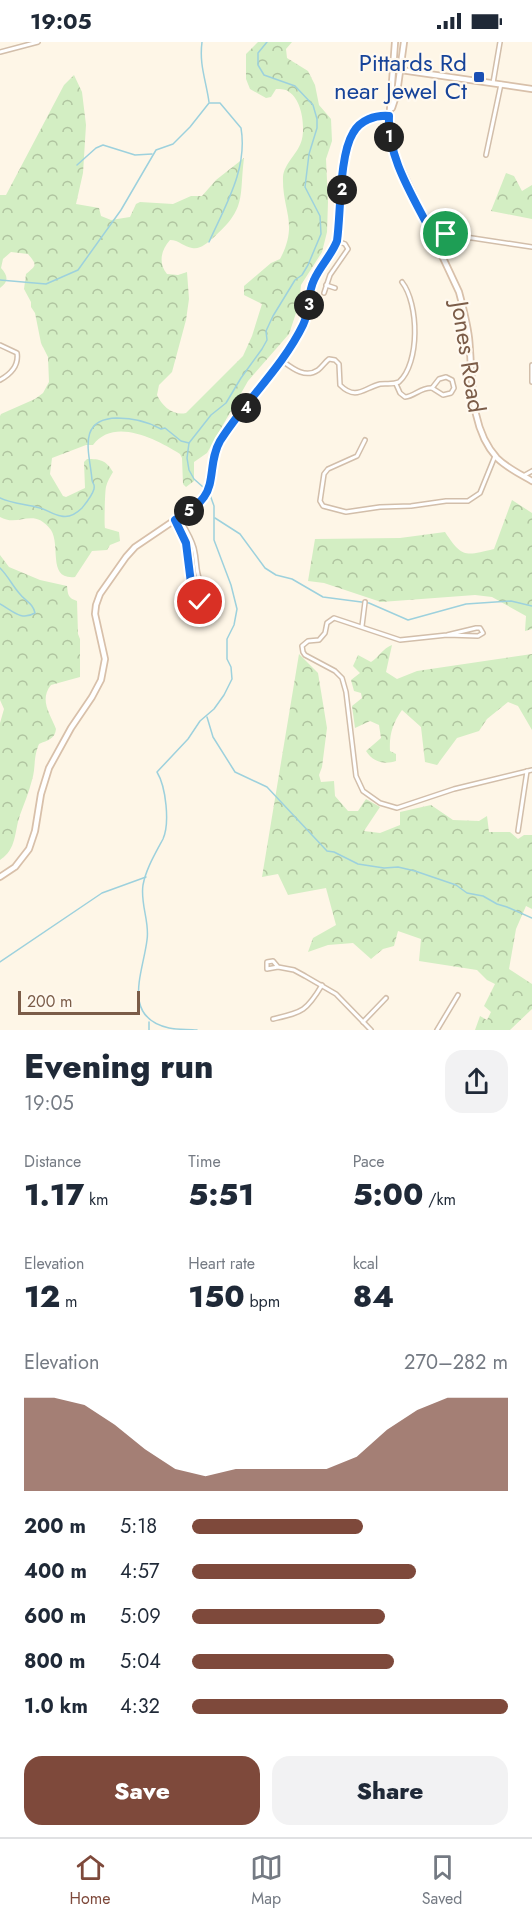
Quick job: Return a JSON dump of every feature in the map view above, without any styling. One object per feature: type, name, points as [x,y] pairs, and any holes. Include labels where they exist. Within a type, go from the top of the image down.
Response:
[{"type":"street","points":[[0,52],[38,42]]},
{"type":"street","name":"Jones Road","points":[[395,42],[389,137],[394,155],[453,276],[465,313],[476,418],[482,434],[502,463],[532,481]]},
{"type":"street","name":"Jones Road","points":[[389,116],[397,93],[404,42]]},
{"type":"street","points":[[493,83],[500,42]]},
{"type":"street","points":[[394,69],[532,89]]},
{"type":"street","points":[[486,155],[501,84]]},
{"type":"street","points":[[0,877],[15,867],[29,849],[49,768],[70,728],[96,692],[101,680],[105,659],[95,611],[100,594],[130,552],[204,498],[210,483],[213,457],[220,441],[303,326],[313,281],[332,254],[337,241],[344,168],[351,136],[366,121],[379,115],[389,116]]},
{"type":"street","points":[[433,236],[446,234],[532,247]]},
{"type":"street","points":[[324,292],[330,275],[348,249],[345,244],[337,241]]},
{"type":"street","points":[[280,360],[297,371],[306,373],[315,372],[329,359],[335,360],[339,364],[340,385],[353,393],[364,392],[378,385],[396,384],[405,375],[415,340],[409,293],[402,282]]},
{"type":"street","points":[[326,285],[335,288]]},
{"type":"street","points":[[0,345],[17,353],[18,358],[17,364],[9,375],[0,380]]},
{"type":"street","points":[[532,365],[532,382]]},
{"type":"street","points":[[396,384],[400,393],[405,396],[411,396],[423,388],[432,388],[446,395],[452,391],[454,382],[444,377],[439,379],[432,388]]},
{"type":"street","points":[[365,440],[357,456],[328,469],[324,474],[320,501],[323,506],[346,512],[446,501],[468,501],[480,493],[495,455]]},
{"type":"street","points":[[492,467],[502,463]]},
{"type":"street","points":[[523,476],[532,471]]},
{"type":"street","points":[[177,519],[195,550],[197,576],[200,584],[209,592],[209,600],[205,602],[196,599],[192,591],[186,543],[177,519]]},
{"type":"street","points":[[362,626],[364,602]]},
{"type":"street","points":[[447,636],[476,628],[480,628],[483,633],[478,636],[400,640],[334,618],[327,623],[325,633],[319,640],[304,643],[302,650],[306,655],[335,671],[342,678],[346,692],[356,776],[363,791],[380,803],[397,808],[454,789],[532,770]]},
{"type":"street","points":[[519,831],[527,771]]},
{"type":"street","points":[[278,967],[294,970],[336,994],[371,1030]]},
{"type":"street","points":[[273,1019],[301,1012],[322,986]]},
{"type":"street","points":[[437,1030],[458,995]]},
{"type":"street","points":[[363,1022],[386,998]]},
{"type":"green space","points":[[258,42],[292,42],[286,49],[287,58],[308,71],[315,85],[319,105],[331,119],[332,141],[326,159],[327,232],[322,252],[301,285],[299,304],[289,334],[248,381],[207,453],[194,462],[194,481],[186,487],[183,484],[180,454],[159,442],[135,433],[112,432],[93,445],[86,445],[52,458],[50,474],[63,496],[66,497],[85,488],[84,462],[87,459],[102,461],[113,472],[106,487],[105,528],[119,532],[120,541],[110,545],[107,550],[92,551],[75,577],[66,576],[58,568],[54,537],[44,523],[32,518],[7,520],[0,517],[0,416],[35,399],[43,393],[49,382],[48,357],[41,343],[35,313],[24,289],[26,274],[34,265],[28,254],[11,252],[3,259],[1,268],[7,278],[0,288],[0,195],[6,195],[64,85],[74,75],[82,92],[86,125],[83,173],[76,204],[99,208],[101,216],[111,220],[130,217],[136,204],[140,202],[173,204],[191,196],[202,196],[216,180],[244,158],[239,202],[224,228],[201,247],[189,247],[170,240],[163,252],[162,265],[167,274],[178,275],[187,272],[189,299],[186,320],[172,372],[159,385],[157,395],[168,409],[181,414],[186,413],[243,356],[262,304],[244,295],[244,286],[271,263],[280,259],[286,247],[289,226],[283,177],[286,167],[300,144],[303,121],[297,101],[288,91],[276,89],[271,97],[266,98],[250,89],[246,79],[246,54]]},
{"type":"green space","points":[[506,173],[514,176],[522,191],[532,185],[532,219],[491,211]]},
{"type":"green space","points":[[512,500],[532,513],[532,629],[525,631],[526,616],[492,597],[475,595],[381,602],[324,583],[308,581],[315,539],[400,538],[445,532],[456,547],[465,553],[494,549]]},
{"type":"green space","points":[[0,555],[9,567],[40,580],[67,586],[69,596],[77,601],[80,677],[51,685],[48,691],[46,701],[56,729],[51,739],[39,744],[32,780],[14,840],[9,851],[0,860],[0,723],[4,709],[0,700]]},
{"type":"green space","points":[[392,645],[386,672],[397,679],[417,671],[532,654],[532,730],[518,706],[508,702],[487,719],[479,731],[457,738],[437,765],[425,762],[421,727],[402,710],[394,724],[390,739],[390,751],[396,754],[396,761],[387,763],[375,760],[366,751],[381,738],[379,725],[370,721],[355,728],[352,706],[362,698],[361,693],[354,691],[351,680],[360,673],[353,666],[358,655],[371,662]]},
{"type":"green space","points":[[299,654],[318,673],[327,728],[319,775],[321,782],[334,781],[335,796],[348,811],[358,811],[366,799],[380,807],[364,831],[380,833],[400,825],[400,812],[431,805],[453,820],[479,821],[487,816],[489,832],[510,832],[518,839],[524,835],[532,835],[532,909],[526,906],[516,929],[509,969],[532,984],[532,1009],[510,1030],[475,1030],[480,1016],[487,1020],[491,1012],[484,1006],[495,984],[477,970],[419,961],[421,939],[398,931],[394,946],[383,949],[371,959],[353,943],[328,945],[308,952],[313,938],[336,925],[326,888],[288,895],[278,874],[262,877]]},
{"type":"waterway","points":[[202,42],[202,65],[209,102]]},
{"type":"waterway","points":[[203,487],[194,479],[189,470],[187,458],[189,443],[211,415],[226,403],[262,349],[267,340],[266,331],[273,316],[295,280],[302,275],[308,265],[321,234],[320,216],[305,187],[317,119],[313,105],[295,86],[264,75],[258,65],[258,53],[267,42]]},
{"type":"waterway","points":[[0,280],[46,284],[78,270],[121,210],[156,150],[173,144],[209,103],[220,103],[241,128],[241,158],[234,187],[209,242]]},
{"type":"waterway","points":[[77,165],[96,148],[103,145],[135,155],[152,154]]},
{"type":"waterway","points":[[0,498],[61,516],[70,516],[77,512],[87,502],[94,489],[88,440],[96,424],[104,420],[117,418],[139,420],[161,429],[165,428],[181,441],[189,443]]},
{"type":"waterway","points":[[197,1030],[172,1029],[154,1022],[145,1014],[138,992],[148,933],[143,885],[163,839],[167,815],[165,796],[157,772],[188,739],[200,721],[214,709],[232,679],[231,667],[227,659],[227,639],[234,625],[237,609],[231,585],[214,540],[214,506],[209,492]]},
{"type":"waterway","points":[[215,518],[240,534],[265,568],[276,575],[292,579],[323,597],[369,603],[408,620],[466,604],[511,601],[532,606]]},
{"type":"waterway","points":[[0,568],[19,593],[31,604],[35,613],[21,616],[0,604]]},
{"type":"waterway","points":[[207,717],[213,737],[235,772],[267,787],[327,851],[358,864],[384,868],[398,867],[415,871],[456,885],[467,893],[483,896],[532,918]]},
{"type":"waterway","points":[[0,962],[102,893],[146,877]]},
{"type":"waterway","points":[[149,1022],[149,1030]]},
{"type":"place","name":"Pittards Rd near Jewel Ct","points":[[479,77]]},
{"type":"route","points":[[200,602],[196,599],[190,585],[189,555],[183,533],[175,520],[204,498],[210,483],[213,457],[220,441],[303,326],[313,281],[332,254],[337,241],[345,159],[351,136],[359,126],[379,115],[389,116],[390,143],[398,164],[433,236],[446,234]]}]
